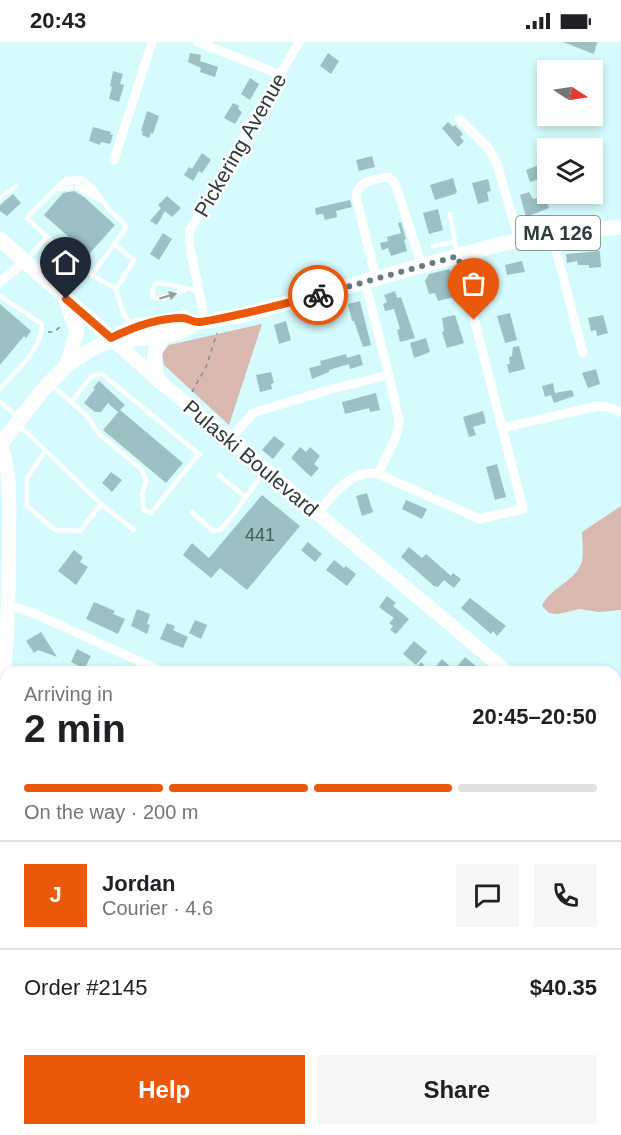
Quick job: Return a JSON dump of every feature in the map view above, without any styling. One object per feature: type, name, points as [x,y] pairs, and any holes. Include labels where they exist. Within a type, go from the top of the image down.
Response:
[{"type":"main road","name":"MA 126","points":[[111,338],[138,340],[186,331],[200,322],[251,312],[422,266],[456,249],[552,234],[621,228]]},
{"type":"main road","name":"Pulaski Boulevard","points":[[0,239],[158,380],[500,666]]},
{"type":"main road","points":[[66,299],[77,331],[67,365]]},
{"type":"main road","name":"MA 126","points":[[111,338],[135,326],[184,318],[200,322]]},
{"type":"main road","points":[[158,380],[153,355],[157,345],[167,334]]},
{"type":"main road","points":[[5,666],[9,605],[9,491],[8,464],[0,445],[49,382],[67,365],[111,338]]},
{"type":"main road","points":[[0,471],[9,491]]},
{"type":"street","points":[[114,160],[152,42]]},
{"type":"street","points":[[198,42],[281,75]]},
{"type":"street","name":"Pickering Avenue","points":[[200,322],[199,290],[189,242],[190,230],[299,42]]},
{"type":"street","points":[[459,119],[489,149],[498,164],[519,240]]},
{"type":"street","points":[[378,474],[398,429],[398,410],[370,280],[356,197],[357,189],[363,183],[388,177],[395,183],[422,266]]},
{"type":"street","points":[[552,234],[583,353]]},
{"type":"street","points":[[318,513],[343,485],[355,476],[367,473],[378,474],[480,519],[523,508],[456,249]]},
{"type":"street","points":[[0,282],[24,262]]},
{"type":"street","points":[[230,440],[252,414],[259,411],[389,375]]},
{"type":"street","points":[[502,428],[604,406],[621,412]]},
{"type":"street","points":[[9,605],[33,613],[150,666]]},
{"type":"lane","points":[[92,275],[114,244],[126,232],[126,225],[94,188],[81,178],[66,179],[27,218],[92,275],[116,289],[126,319],[135,326]]},
{"type":"lane","points":[[0,198],[16,186]]},
{"type":"lane","points":[[57,189],[71,188]]},
{"type":"lane","points":[[77,188],[103,201]]},
{"type":"lane","points":[[433,246],[456,249],[450,214]]},
{"type":"lane","points":[[24,262],[47,237]]},
{"type":"lane","points":[[114,244],[134,260],[116,289]]},
{"type":"lane","points":[[185,290],[159,299],[153,297],[152,290],[156,283],[163,283],[185,290],[199,290]]},
{"type":"lane","points":[[0,297],[42,324],[42,337],[0,389]]},
{"type":"lane","points":[[49,382],[71,402],[88,417],[98,433],[141,469],[146,480],[142,495],[144,510],[151,513],[199,454],[101,373],[92,376],[71,402]]},
{"type":"lane","points":[[0,402],[45,451],[101,504],[134,530]]},
{"type":"lane","points":[[45,451],[27,478],[27,506],[55,530],[80,531],[101,504]]},
{"type":"lane","points":[[192,512],[213,531],[220,530],[266,470]]},
{"type":"lane","points":[[219,475],[245,497]]},
{"type":"path","points":[[42,332],[54,332],[61,327],[65,332]]},
{"type":"path","points":[[191,393],[206,367],[217,333]]},
{"type":"shaded area","points":[[262,324],[229,425],[164,365],[162,353],[169,345]]},
{"type":"shaded area","points":[[621,506],[621,610],[599,612],[580,609],[558,614],[549,613],[542,606],[546,599],[574,574],[582,561],[582,532]]},
{"type":"building","points":[[563,42],[597,42],[594,54]]},
{"type":"building","points":[[190,53],[201,55],[200,61],[218,67],[215,77],[200,72],[201,68],[188,62]]},
{"type":"building","points":[[328,53],[339,61],[331,74],[320,66]]},
{"type":"building","points":[[113,71],[123,74],[120,84],[124,85],[119,102],[109,99]]},
{"type":"building","points":[[250,78],[259,84],[250,100],[241,94]]},
{"type":"building","points":[[233,103],[239,106],[238,109],[242,112],[235,124],[224,118]]},
{"type":"building","points":[[147,111],[159,116],[153,134],[151,133],[149,138],[142,135],[143,131],[141,131]]},
{"type":"building","points":[[448,122],[453,127],[455,125],[463,134],[460,137],[464,141],[458,147],[442,128]]},
{"type":"building","points":[[93,127],[111,132],[110,134],[113,135],[110,144],[101,142],[100,145],[89,141]]},
{"type":"building","points":[[202,153],[211,160],[202,173],[199,171],[193,181],[184,175],[189,167],[192,169]]},
{"type":"building","points":[[372,156],[375,167],[359,171],[356,160]]},
{"type":"building","points":[[537,166],[537,180],[530,182],[526,170]]},
{"type":"building","points":[[453,178],[457,192],[435,200],[430,185]]},
{"type":"building","points":[[488,179],[491,191],[487,192],[489,201],[478,204],[472,183]]},
{"type":"building","points":[[74,191],[115,225],[90,253],[87,253],[44,215],[63,193]]},
{"type":"building","points":[[529,192],[533,199],[537,198],[537,204],[548,204],[549,208],[526,217],[520,195]]},
{"type":"building","points":[[13,194],[21,203],[7,216],[0,211],[0,205]]},
{"type":"building","points":[[167,196],[181,208],[172,217],[165,211],[157,225],[150,221],[161,208],[158,205]]},
{"type":"building","points":[[350,200],[352,207],[336,211],[337,217],[325,220],[323,214],[316,215],[315,208]]},
{"type":"building","points":[[438,209],[443,230],[429,234],[423,213]]},
{"type":"building","points":[[401,222],[407,251],[391,256],[388,248],[382,250],[380,243],[388,241],[387,237],[401,233],[398,223]]},
{"type":"building","points":[[163,233],[172,239],[159,260],[150,254]]},
{"type":"building","points":[[600,251],[601,267],[589,268],[589,265],[578,265],[577,261],[567,263],[566,254]]},
{"type":"building","points":[[522,261],[525,272],[507,275],[505,265]]},
{"type":"building","points":[[450,269],[455,289],[452,290],[454,297],[438,301],[435,293],[429,294],[425,281],[429,274]]},
{"type":"building","points":[[395,291],[397,298],[401,297],[415,338],[400,342],[397,330],[400,329],[394,309],[385,311],[383,304],[387,302],[384,295]]},
{"type":"building","points":[[360,301],[371,345],[363,347],[354,321],[352,321],[348,304]]},
{"type":"building","points":[[0,304],[31,331],[26,338],[24,336],[0,365]]},
{"type":"building","points":[[510,313],[517,340],[505,343],[497,316]]},
{"type":"building","points":[[455,315],[464,343],[447,348],[442,332],[444,331],[442,318]]},
{"type":"building","points":[[603,315],[608,333],[597,336],[596,330],[591,331],[588,318]]},
{"type":"building","points":[[286,321],[291,340],[279,344],[274,325]]},
{"type":"building","points":[[426,338],[430,352],[414,358],[410,343]]},
{"type":"building","points":[[519,346],[525,369],[509,373],[507,364],[510,364],[509,357],[512,356],[513,347]]},
{"type":"building","points":[[346,354],[347,358],[360,354],[363,365],[350,369],[349,364],[329,370],[312,379],[309,368],[321,365],[320,361]]},
{"type":"building","points":[[596,369],[600,384],[588,388],[582,373]]},
{"type":"building","points":[[271,372],[274,383],[271,384],[272,389],[260,392],[256,375]]},
{"type":"building","points":[[99,381],[125,405],[118,412],[108,403],[101,412],[95,412],[84,403]]},
{"type":"building","points":[[553,383],[555,393],[572,390],[574,396],[554,403],[551,395],[545,397],[542,386]]},
{"type":"building","points":[[376,393],[380,410],[370,412],[369,408],[345,414],[342,402]]},
{"type":"building","points":[[120,410],[183,463],[166,483],[103,430]]},
{"type":"building","points":[[483,411],[486,423],[473,427],[476,435],[469,437],[463,417]]},
{"type":"building","points":[[274,436],[285,444],[273,459],[262,450]]},
{"type":"building","points":[[300,447],[306,452],[310,447],[320,456],[314,464],[319,468],[311,477],[291,458]]},
{"type":"building","points":[[497,464],[506,497],[495,500],[486,467]]},
{"type":"building","points":[[111,472],[122,480],[112,492],[102,483]]},
{"type":"building","points":[[367,493],[373,512],[362,516],[356,496]]},
{"type":"building","points":[[262,495],[300,526],[247,590],[220,568],[211,578],[183,555],[192,543],[209,558]]},
{"type":"building","points":[[406,500],[427,509],[422,519],[402,509]]},
{"type":"building","points":[[308,542],[322,554],[315,562],[301,550]]},
{"type":"building","points":[[409,547],[422,558],[426,554],[451,576],[453,573],[461,579],[454,588],[444,580],[438,587],[434,586],[401,557]]},
{"type":"building","points":[[74,550],[83,557],[80,562],[88,567],[76,585],[58,571]]},
{"type":"building","points":[[334,560],[356,574],[347,586],[326,570]]},
{"type":"building","points":[[387,596],[396,603],[393,606],[409,619],[396,634],[390,630],[393,626],[389,623],[394,618],[379,607]]},
{"type":"building","points":[[470,598],[506,626],[497,636],[493,631],[491,634],[461,608]]},
{"type":"building","points":[[94,602],[115,611],[113,614],[125,619],[118,634],[86,619]]},
{"type":"building","points":[[137,609],[150,614],[147,634],[131,626]]},
{"type":"building","points":[[195,620],[207,625],[201,639],[189,633]]},
{"type":"building","points":[[167,623],[175,626],[173,630],[188,637],[183,648],[160,639]]},
{"type":"building","points":[[41,632],[57,657],[38,650],[34,653],[26,641]]},
{"type":"building","points":[[414,641],[427,652],[416,665],[403,654]]},
{"type":"building","points":[[77,649],[91,656],[86,666],[78,666],[71,662]]},
{"type":"building","points":[[465,657],[476,666],[457,666]]},
{"type":"building","points":[[442,659],[450,666],[436,666]]},
{"type":"way so far","points":[[318,295],[458,256],[474,320]]},
{"type":"route","points":[[66,299],[111,338],[135,326],[184,318],[195,323],[243,315],[318,295]]}]
